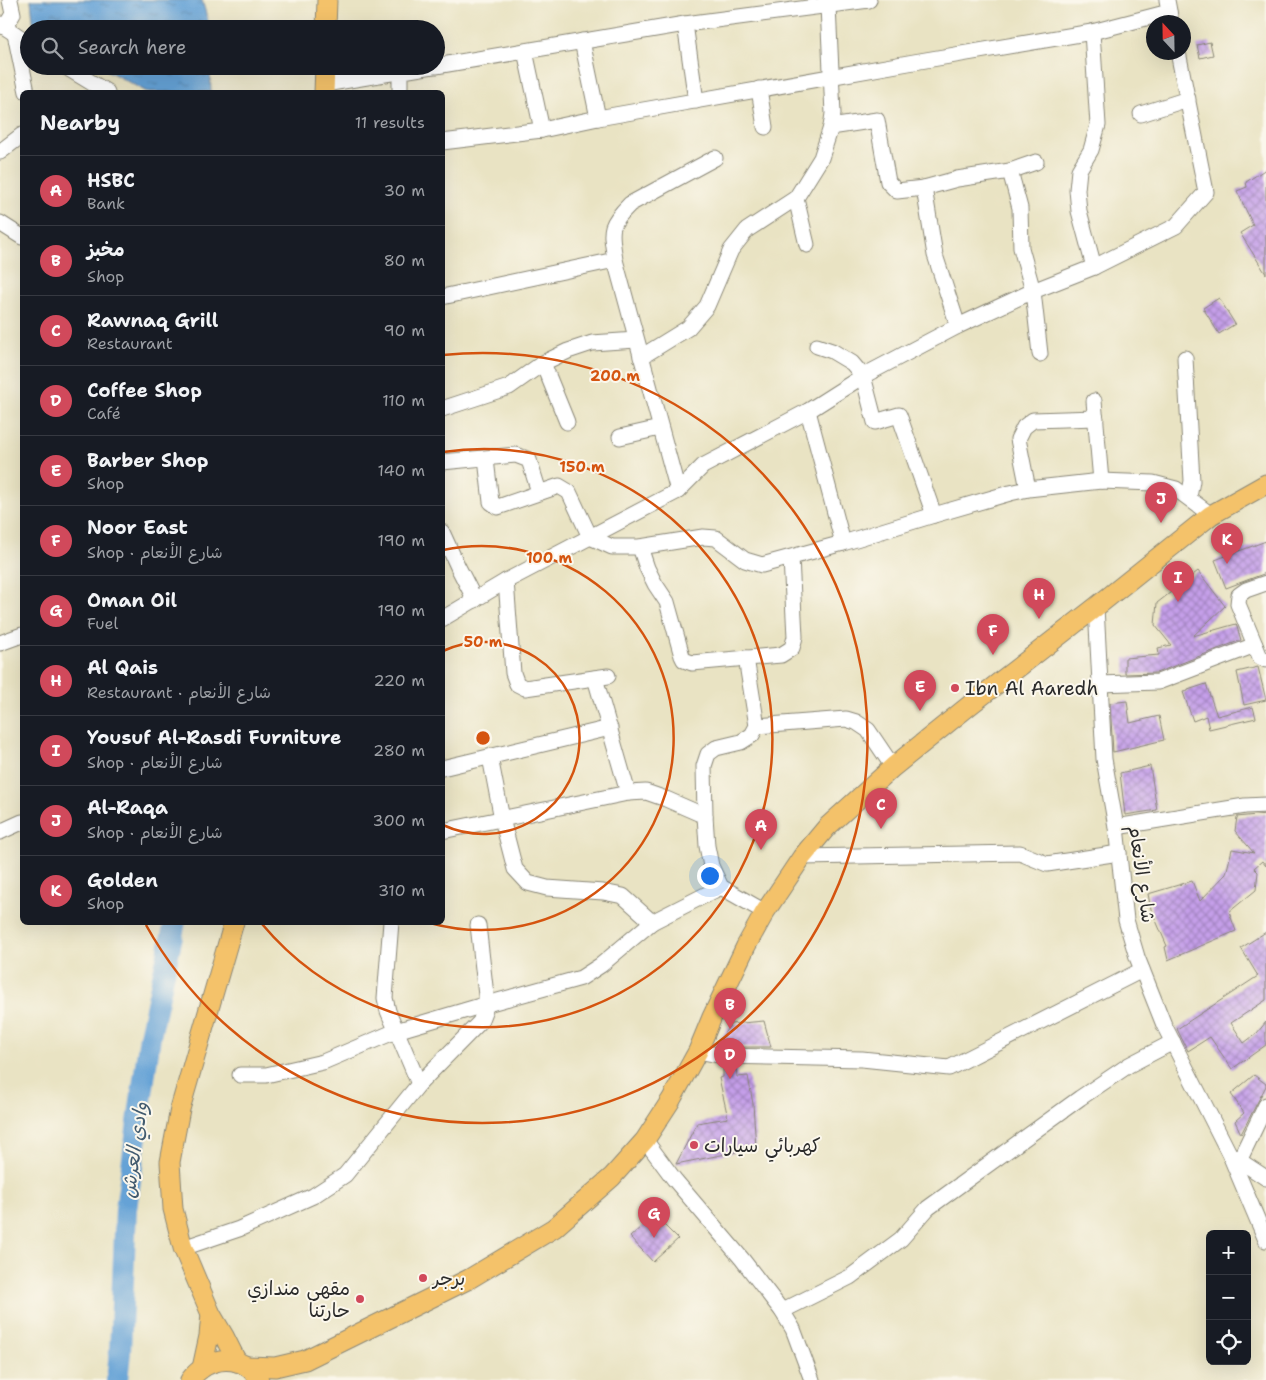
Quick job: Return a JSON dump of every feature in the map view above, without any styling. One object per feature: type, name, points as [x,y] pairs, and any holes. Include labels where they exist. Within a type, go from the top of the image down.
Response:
[{"type":"main road","points":[[326,20],[327,0]]},
{"type":"main road","points":[[196,1374],[213,1362],[225,1360],[241,1364],[275,1367],[305,1360],[469,1279],[554,1228],[612,1177],[645,1140],[671,1100],[698,1051],[746,946],[765,912],[802,857],[826,827],[893,767],[1211,515],[1266,484]]},
{"type":"main road","points":[[233,925],[180,1109],[170,1162],[173,1209],[183,1248],[211,1314],[241,1364],[256,1374],[259,1380]]},
{"type":"main road","points":[[196,1374],[209,1336],[211,1314]]},
{"type":"main road","points":[[284,1380],[305,1360]]},
{"type":"street","points":[[10,0],[13,14],[6,28],[20,71]]},
{"type":"street","points":[[445,64],[685,24],[869,0]]},
{"type":"street","points":[[640,357],[688,328],[707,306],[731,250],[747,230],[796,198],[821,158],[833,114],[828,6]]},
{"type":"street","points":[[445,142],[542,130],[759,89],[1092,32],[1169,12]]},
{"type":"street","points":[[685,24],[696,101]]},
{"type":"street","points":[[6,28],[20,38]]},
{"type":"street","points":[[1092,32],[1098,125],[1091,150],[1079,170],[1077,190],[1079,211],[1094,267]]},
{"type":"street","points":[[582,41],[598,118]]},
{"type":"street","points":[[525,51],[542,130]]},
{"type":"street","points":[[445,617],[506,581],[678,491],[703,466],[808,411],[863,376],[958,326],[1033,291],[1094,267],[1176,226],[1206,192],[1180,60]]},
{"type":"street","points":[[21,75],[26,90]]},
{"type":"street","points":[[79,75],[104,90]]},
{"type":"street","points":[[325,81],[375,75]]},
{"type":"street","points":[[400,75],[400,90]]},
{"type":"street","points":[[759,89],[765,127]]},
{"type":"street","points":[[1141,114],[1188,99]]},
{"type":"street","points":[[831,127],[877,120],[888,182],[897,191],[924,188],[957,179],[1010,171],[1036,162]]},
{"type":"street","points":[[0,152],[20,137]]},
{"type":"street","points":[[678,491],[615,260],[611,229],[619,215],[630,204],[714,158]]},
{"type":"street","points":[[1010,171],[1020,208],[1021,248],[1033,291],[1040,354]]},
{"type":"street","points":[[924,188],[935,255],[958,326]]},
{"type":"street","points":[[796,198],[807,245]]},
{"type":"street","points":[[0,223],[20,236]]},
{"type":"street","points":[[445,296],[615,260]]},
{"type":"street","points":[[445,408],[509,387],[544,363],[568,351],[592,343],[636,340]]},
{"type":"street","points":[[817,346],[832,351],[852,363],[863,376],[875,422],[900,415],[934,515]]},
{"type":"street","points":[[1185,358],[1192,481],[1189,498]]},
{"type":"street","points":[[544,363],[567,422]]},
{"type":"street","points":[[1094,401],[1101,481]]},
{"type":"street","points":[[808,411],[843,543]]},
{"type":"street","points":[[1028,489],[1018,439],[1024,426],[1033,420],[1096,418]]},
{"type":"street","points":[[620,437],[660,428]]},
{"type":"street","points":[[445,462],[516,456],[528,460],[539,492]]},
{"type":"street","points":[[486,459],[491,502],[498,507],[559,486],[570,492],[590,537],[612,547],[640,546],[703,537],[716,538],[745,560],[762,565],[1028,489],[1101,481],[1153,483],[1176,488],[1211,515]]},
{"type":"street","points":[[445,539],[475,600]]},
{"type":"street","points":[[640,546],[647,568],[667,602],[682,656],[684,660],[692,663],[781,655],[792,648],[795,637],[791,558]]},
{"type":"street","points":[[506,581],[513,673],[517,684],[525,688],[601,677],[610,728],[628,793]]},
{"type":"street","points":[[1265,661],[1260,657],[1238,604],[1239,595],[1246,590],[1266,583]]},
{"type":"street","name":"شارع الأنعام","points":[[1096,607],[1104,759],[1116,827],[1126,920],[1142,970],[1164,1025],[1235,1158],[1266,1240]]},
{"type":"street","points":[[0,644],[20,637]]},
{"type":"street","points":[[1100,684],[1158,682],[1255,645]]},
{"type":"street","points":[[746,658],[757,726],[752,735],[741,742],[716,748],[708,754],[704,766],[707,846],[711,866],[721,887],[765,912]]},
{"type":"street","points":[[757,726],[846,719],[856,722],[868,730],[893,767]]},
{"type":"street","points":[[445,767],[610,728]]},
{"type":"street","points":[[490,757],[502,819],[515,868],[528,883],[547,888],[603,892],[623,896],[652,922]]},
{"type":"street","points":[[445,830],[628,793],[646,792],[705,816]]},
{"type":"street","points":[[1116,827],[1245,806],[1266,805]]},
{"type":"street","points":[[0,832],[20,823]]},
{"type":"street","points":[[802,857],[1020,853],[1047,864],[1118,853]]},
{"type":"street","points":[[240,1075],[266,1076],[323,1062],[396,1031],[581,978],[601,965],[652,922],[721,887]]},
{"type":"street","points":[[391,925],[385,998],[388,1012],[419,1084]]},
{"type":"street","points":[[183,1248],[239,1229],[313,1196],[345,1175],[419,1084],[480,1022],[487,1004],[478,925]]},
{"type":"street","points":[[698,1051],[723,1056],[862,1059],[949,1068],[1142,970]]},
{"type":"street","points":[[782,1311],[850,1277],[901,1239],[928,1208],[1080,1098],[1129,1065],[1173,1042]]},
{"type":"street","points":[[1266,1105],[1235,1158],[1266,1178]]},
{"type":"street","points":[[645,1140],[674,1179],[732,1246],[782,1311],[793,1329],[812,1380]]},
{"type":"water","points":[[31,0],[202,0],[208,20],[33,20]]},
{"type":"water","points":[[116,75],[210,75],[211,90],[143,90]]},
{"type":"building","points":[[1210,42],[1213,55],[1200,58],[1197,45]]},
{"type":"building","points":[[1266,169],[1266,274],[1240,233],[1253,225],[1237,191],[1247,187],[1246,182]]},
{"type":"building","points":[[1219,298],[1235,324],[1219,334],[1203,308]]},
{"type":"building","points":[[1266,541],[1266,573],[1226,588],[1215,560]]},
{"type":"building","points":[[1198,571],[1225,606],[1193,636],[1236,624],[1241,640],[1156,673],[1125,674],[1125,658],[1159,655],[1158,648],[1171,645],[1155,625],[1157,603]]},
{"type":"building","points":[[1258,667],[1266,700],[1244,705],[1237,672]]},
{"type":"building","points":[[1206,684],[1217,716],[1253,707],[1256,718],[1209,729],[1206,716],[1193,721],[1183,692]]},
{"type":"building","points":[[1127,701],[1130,723],[1159,716],[1164,740],[1113,752],[1110,703]]},
{"type":"building","points":[[1150,766],[1157,810],[1125,815],[1120,773]]},
{"type":"building","points":[[1266,814],[1266,866],[1262,861],[1254,868],[1258,872],[1256,890],[1229,912],[1236,931],[1168,960],[1165,947],[1167,946],[1151,909],[1148,894],[1192,881],[1200,901],[1226,874],[1232,849],[1254,853],[1235,831],[1237,817]]},
{"type":"building","points":[[1266,932],[1266,1000],[1231,1023],[1244,1043],[1257,1033],[1266,1022],[1266,1045],[1232,1069],[1210,1037],[1188,1051],[1177,1029],[1258,976],[1241,948]]},
{"type":"building","points":[[764,1021],[771,1047],[727,1047],[720,1039],[731,1024]]},
{"type":"building","points":[[736,1068],[737,1077],[748,1076],[753,1104],[756,1148],[676,1164],[697,1123],[728,1118],[719,1078],[723,1077],[723,1069]]},
{"type":"building","points":[[1254,1075],[1266,1086],[1241,1134],[1235,1121],[1244,1113],[1231,1094]]},
{"type":"building","points":[[654,1215],[678,1239],[653,1262],[630,1237]]},
{"type":"waterway","name":"وادي العرش","points":[[117,1380],[120,1352],[126,1209],[150,1036],[174,925]]},
{"type":"place","name":"Al-Raqa","points":[[1161,523]]},
{"type":"place","name":"Golden","points":[[1227,564]]},
{"type":"place","name":"Yousuf Al-Rasdi Furniture","points":[[1178,602]]},
{"type":"place","name":"Al Qais","points":[[1039,619]]},
{"type":"place","name":"Noor East","points":[[993,655]]},
{"type":"place","name":"Ibn Al Aaredh","points":[[955,688]]},
{"type":"place","name":"Barber Shop","points":[[920,711]]},
{"type":"place","name":"Rawnaq Grill","points":[[881,829]]},
{"type":"place","name":"HSBC","points":[[761,850]]},
{"type":"place","name":"مخبز","points":[[730,1029]]},
{"type":"place","name":"Coffee Shop","points":[[730,1079]]},
{"type":"place","name":"كهربائي سيارات","points":[[694,1145]]},
{"type":"place","name":"Oman Oil","points":[[654,1238]]},
{"type":"place","name":"برجر","points":[[423,1278]]},
{"type":"place","name":"مقهى مندازي حارتنا","points":[[360,1299]]}]
